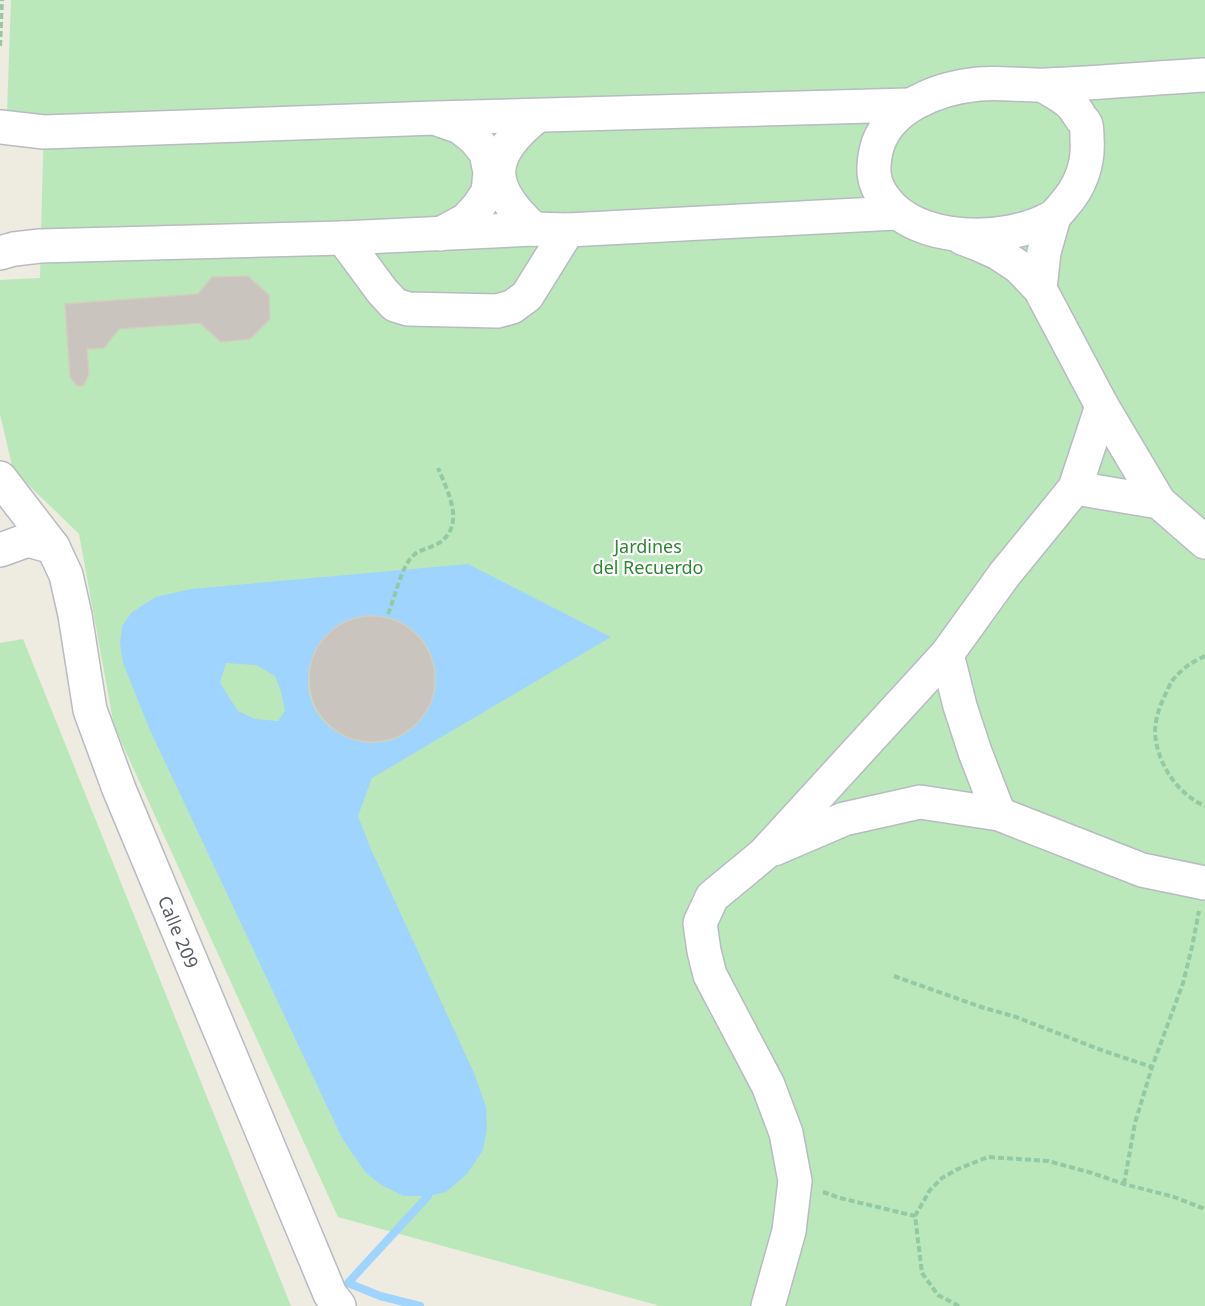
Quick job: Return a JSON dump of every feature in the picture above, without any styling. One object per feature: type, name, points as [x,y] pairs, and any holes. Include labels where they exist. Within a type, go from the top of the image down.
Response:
[{"type":"street","points":[[1205,75],[1044,86],[978,84],[940,91],[909,105],[894,119],[882,134],[873,165],[876,184],[896,213],[912,223],[978,243],[1019,267],[1040,289],[1102,406],[1159,502],[1205,542]]},
{"type":"street","points":[[1040,289],[1044,252],[1054,217],[1071,197],[1083,176],[1088,150],[1086,124],[1071,104],[1044,86]]},
{"type":"street","points":[[0,127],[44,132],[909,105]]},
{"type":"street","points":[[534,229],[508,202],[497,171],[502,154],[511,140],[537,116]]},
{"type":"street","points":[[435,118],[460,127],[475,139],[486,153],[490,172],[488,192],[478,207],[466,220],[440,234]]},
{"type":"street","points":[[0,254],[14,249],[40,246],[344,238],[534,229],[568,230],[896,213]]},
{"type":"street","points":[[944,232],[974,236],[1010,233],[1054,217]]},
{"type":"street","points":[[344,238],[382,291],[395,305],[408,309],[497,311],[512,307],[527,296],[568,230]]},
{"type":"street","points":[[768,1306],[789,1231],[795,1181],[786,1133],[768,1085],[710,975],[700,923],[711,897],[764,854],[947,654],[1004,575],[1075,488],[1102,406]]},
{"type":"street","name":"Calle 209","points":[[0,478],[53,547],[66,575],[75,615],[90,710],[115,779],[325,1283],[339,1306]]},
{"type":"street","points":[[1075,488],[1159,502]]},
{"type":"street","points":[[0,550],[28,540],[53,547]]},
{"type":"street","points":[[947,654],[960,706],[999,814]]},
{"type":"street","points":[[764,854],[844,819],[920,802],[999,814],[1142,870],[1204,882]]},
{"type":"path","points":[[0,46],[2,0]]},
{"type":"path","points":[[389,612],[404,570],[414,555],[437,545],[446,538],[452,525],[454,517],[451,501],[438,468]]},
{"type":"path","points":[[1205,656],[1192,662],[1172,681],[1160,705],[1155,732],[1161,759],[1174,783],[1195,801],[1205,806]]},
{"type":"path","points":[[1124,1184],[1135,1123],[1152,1067],[1183,983],[1204,882]]},
{"type":"path","points":[[894,976],[1016,1017],[1152,1067]]},
{"type":"path","points":[[959,1306],[938,1296],[922,1273],[915,1215],[930,1190],[942,1178],[988,1156],[1048,1161],[1174,1197],[1205,1209]]},
{"type":"path","points":[[795,1181],[840,1198],[915,1215]]},
{"type":"green space","name":"Jardines del Recuerdo","points":[[11,0],[1205,0],[1205,1306],[660,1306],[338,1217],[114,726],[79,534],[13,470],[0,414],[0,280],[40,278],[44,115],[7,113]]},
{"type":"green space","points":[[23,639],[291,1306],[0,1306],[0,643]]},
{"type":"water","points":[[468,564],[611,637],[372,778],[358,816],[370,847],[474,1073],[486,1107],[487,1129],[483,1150],[467,1174],[446,1192],[428,1196],[404,1196],[381,1185],[365,1172],[342,1138],[149,728],[123,663],[120,643],[122,626],[132,612],[156,597],[191,589]],"holes":[[[369,616],[392,619],[417,634],[431,654],[435,677],[431,701],[419,721],[401,736],[378,742],[350,738],[328,726],[313,705],[308,681],[313,657],[327,636],[347,621]],[[226,663],[256,665],[275,676],[285,711],[278,721],[255,719],[238,711],[220,683]]]},
{"type":"building","points":[[248,276],[269,295],[270,319],[250,339],[221,342],[200,323],[119,329],[104,348],[87,349],[89,375],[83,386],[77,386],[70,377],[65,304],[198,294],[212,277]]},
{"type":"building","points":[[372,616],[396,620],[417,634],[431,655],[435,679],[431,703],[417,724],[396,738],[372,742],[348,738],[327,724],[313,703],[309,679],[313,655],[327,634],[348,620]]},
{"type":"waterway","points":[[420,1306],[380,1296],[348,1283],[428,1196]]}]
